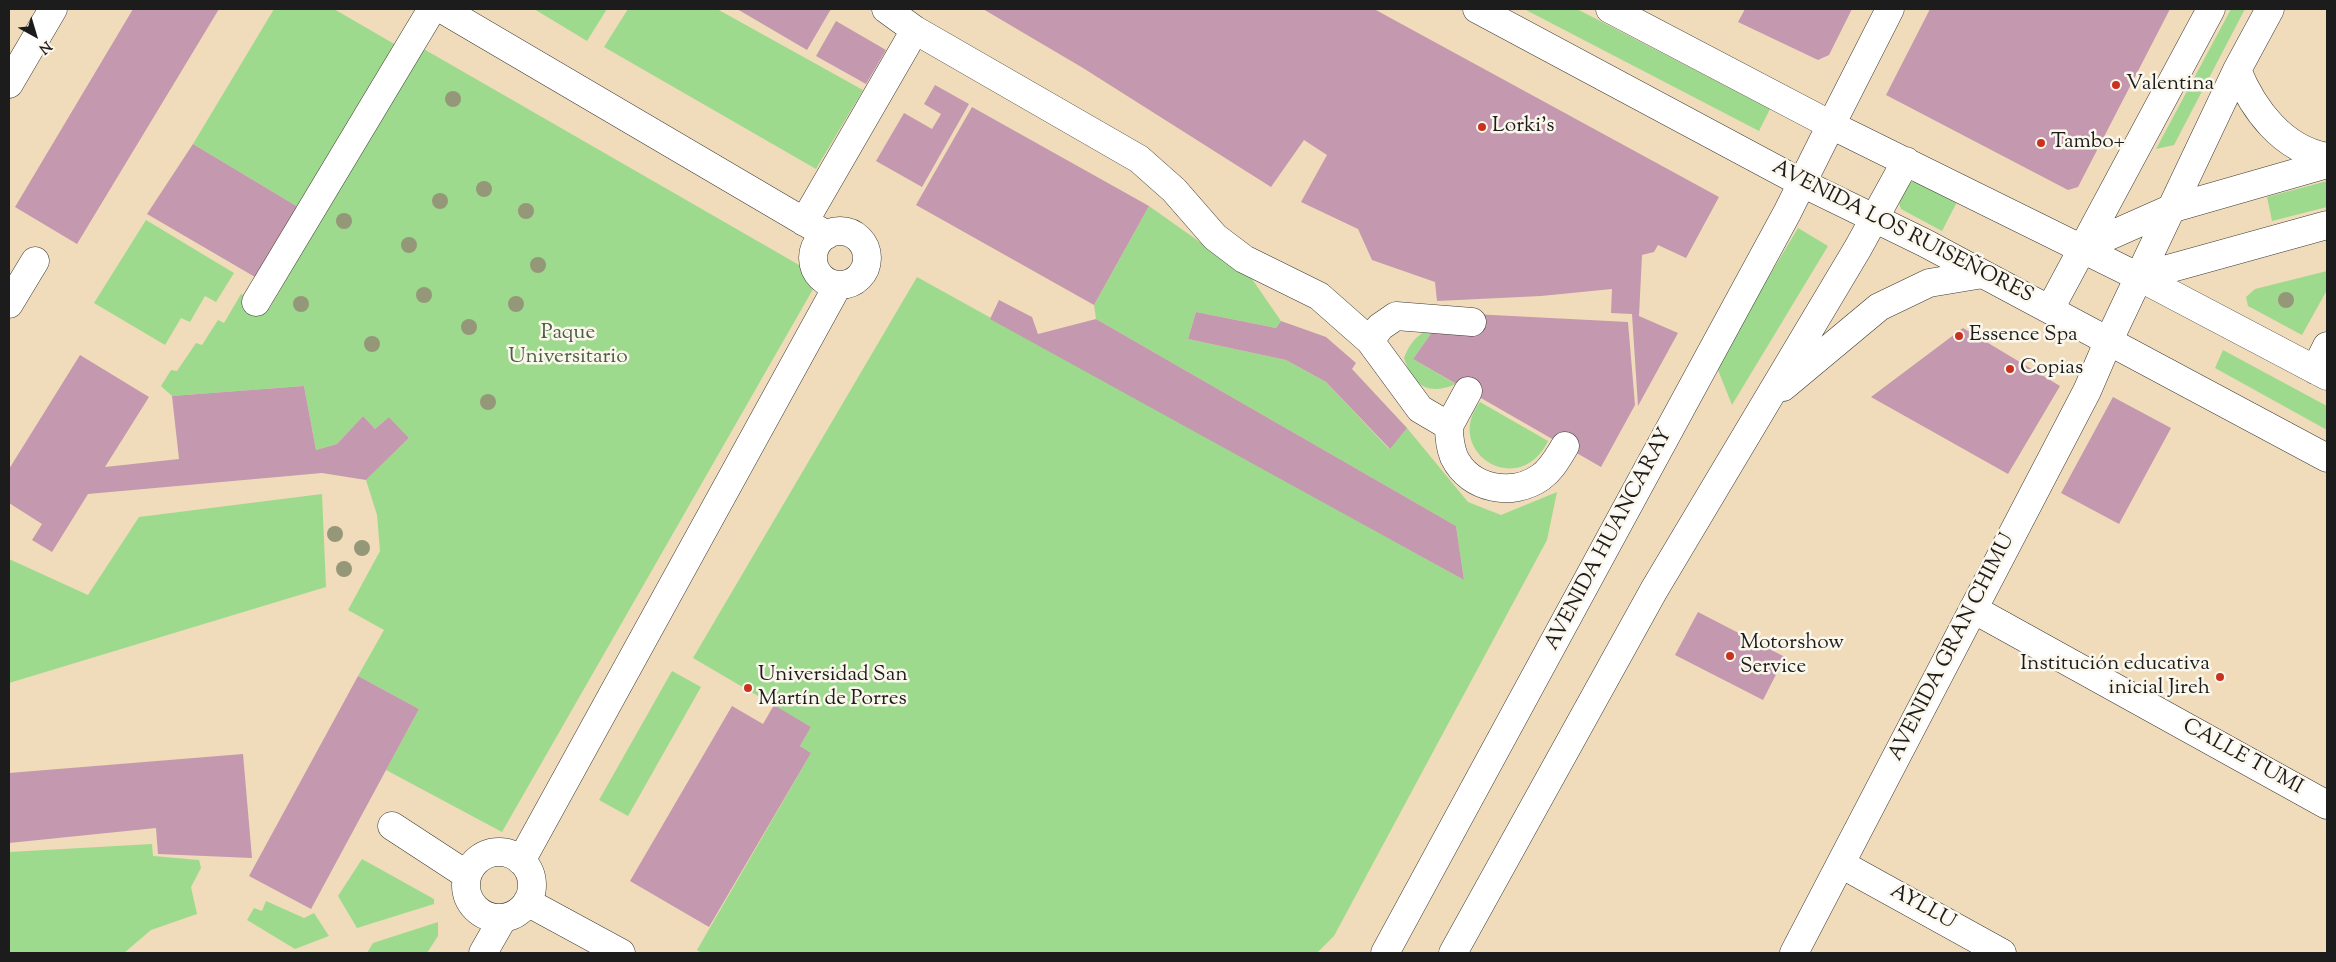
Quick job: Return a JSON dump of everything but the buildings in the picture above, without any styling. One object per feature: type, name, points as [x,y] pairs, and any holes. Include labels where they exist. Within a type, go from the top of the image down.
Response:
[{"type":"main road","points":[[9,84],[53,9]]},
{"type":"main road","points":[[256,302],[432,9]]},
{"type":"main road","points":[[442,9],[827,235]]},
{"type":"main road","points":[[886,9],[915,30],[1139,159],[1174,190],[1215,237],[1244,259],[1319,296],[1370,341],[1420,409],[1449,426]]},
{"type":"main road","name":"AVENIDA LOS RUISEÑORES","points":[[1477,9],[1802,183],[1874,218],[2109,340],[2327,458]]},
{"type":"main road","points":[[1610,9],[1831,125],[2082,248],[2321,373],[2327,346]]},
{"type":"main road","name":"AVENIDA HUANCARAY","points":[[1386,953],[1802,183],[1890,9]]},
{"type":"main road","points":[[2050,309],[2211,9]]},
{"type":"main road","name":"AVENIDA GRAN CHIMU","points":[[1794,953],[2086,391],[2236,70],[2270,9]]},
{"type":"main road","points":[[804,222],[915,30]]},
{"type":"main road","points":[[2236,70],[2249,96],[2273,128],[2301,148],[2327,157]]},
{"type":"main road","points":[[1453,953],[1654,590],[1906,161]]},
{"type":"main road","points":[[2082,248],[2170,209],[2327,164]]},
{"type":"main road","points":[[2139,277],[2327,225]]},
{"type":"main road","points":[[840,231],[849,232],[862,242],[866,249],[867,258],[862,274],[847,284],[838,285],[829,283],[822,277],[816,271],[813,262],[817,244],[827,235],[840,231]]},
{"type":"main road","points":[[9,304],[35,261]]},
{"type":"main road","points":[[1764,404],[1879,307],[1929,284],[1983,274]]},
{"type":"main road","points":[[522,861],[838,285]]},
{"type":"main road","points":[[1370,341],[1380,327],[1396,316],[1472,322]]},
{"type":"main road","points":[[1468,391],[1449,426],[1449,442],[1454,457],[1463,470],[1479,482],[1496,488],[1513,488],[1533,482],[1551,468],[1565,446]]},
{"type":"main road","name":"CALLE TUMI","points":[[1973,609],[2327,805]]},
{"type":"main road","points":[[392,826],[467,875]]},
{"type":"main road","points":[[501,852],[512,855],[522,861],[529,870],[532,881],[531,892],[527,902],[520,911],[503,918],[490,918],[472,906],[467,896],[466,886],[467,875],[472,866],[489,854],[501,852]]},
{"type":"main road","name":"AYLLU","points":[[1841,864],[2002,953]]},
{"type":"main road","points":[[527,902],[621,953]]},
{"type":"main road","points":[[483,953],[503,918]]},
{"type":"green space","points":[[274,9],[334,9],[396,45],[298,207],[193,144]]},
{"type":"green space","points":[[534,9],[607,9],[587,41]]},
{"type":"green space","points":[[628,9],[717,9],[863,90],[816,169],[604,47]]},
{"type":"green space","points":[[1524,9],[1577,9],[1770,109],[1759,131]]},
{"type":"green space","points":[[2231,9],[2245,9],[2174,145],[2156,149]]},
{"type":"green space","name":"Paque Universitario","points":[[422,48],[820,277],[502,832],[386,770],[419,709],[358,676],[384,630],[348,610],[380,551],[377,515],[366,480],[409,438],[389,417],[375,429],[363,416],[337,444],[316,450],[304,386],[172,396],[161,386],[171,370],[177,371],[196,343],[202,345],[218,320],[224,323],[241,294],[269,309]]},
{"type":"green space","points":[[2327,181],[2327,207],[2272,221],[2267,197]]},
{"type":"green space","points":[[1909,182],[1919,182],[1957,202],[1942,231],[1901,209],[1899,203]]},
{"type":"green space","points":[[1149,206],[1252,279],[1281,321],[1276,328],[1196,312],[1188,339],[1286,360],[1326,382],[1389,449],[1407,428],[1468,502],[1501,515],[1557,492],[1547,540],[1334,936],[1317,953],[702,953],[697,950],[811,753],[800,746],[811,727],[693,658],[917,277],[1464,580],[1456,526],[1096,319],[1094,305]]},
{"type":"green space","points":[[146,220],[234,273],[216,302],[205,296],[190,322],[181,318],[165,345],[94,303]]},
{"type":"green space","points":[[1798,228],[1828,246],[1732,405],[1716,365]]},
{"type":"green space","points":[[2327,271],[2327,290],[2302,335],[2248,306],[2246,297],[2255,289]]},
{"type":"green space","points":[[1435,328],[1413,359],[1456,384],[1437,389],[1423,386],[1417,382],[1412,376],[1404,358],[1416,338],[1424,332]]},
{"type":"green space","points":[[2223,350],[2327,406],[2327,430],[2215,368]]},
{"type":"green space","points":[[1480,402],[1548,441],[1535,459],[1520,467],[1504,468],[1489,462],[1477,452],[1471,437],[1471,420]]},
{"type":"green space","points":[[322,494],[326,587],[9,683],[9,559],[88,595],[139,517]]},
{"type":"green space","points":[[672,671],[701,687],[628,816],[599,800]]},
{"type":"green space","points":[[152,844],[153,856],[199,860],[201,868],[191,887],[197,914],[151,930],[124,953],[9,953],[9,852]]},
{"type":"green space","points":[[362,859],[434,899],[434,904],[357,928],[338,896]]},
{"type":"green space","points":[[266,901],[304,918],[314,913],[329,936],[295,949],[247,920],[254,908],[262,911]]},
{"type":"green space","points":[[438,922],[438,936],[427,953],[367,953],[373,943]]},
{"type":"place","name":"Valentina","points":[[2116,85]]},
{"type":"place","name":"Lorki's","points":[[1482,127]]},
{"type":"place","name":"Tambo+","points":[[2041,143]]},
{"type":"place","name":"Essence Spa","points":[[1959,336]]},
{"type":"place","name":"Copias","points":[[2010,369]]},
{"type":"place","name":"Motorshow Service","points":[[1730,656]]},
{"type":"place","name":"Institución educativa inicial Jireh","points":[[2220,677]]},
{"type":"place","name":"Universidad San Martín de Porres","points":[[748,688]]}]
